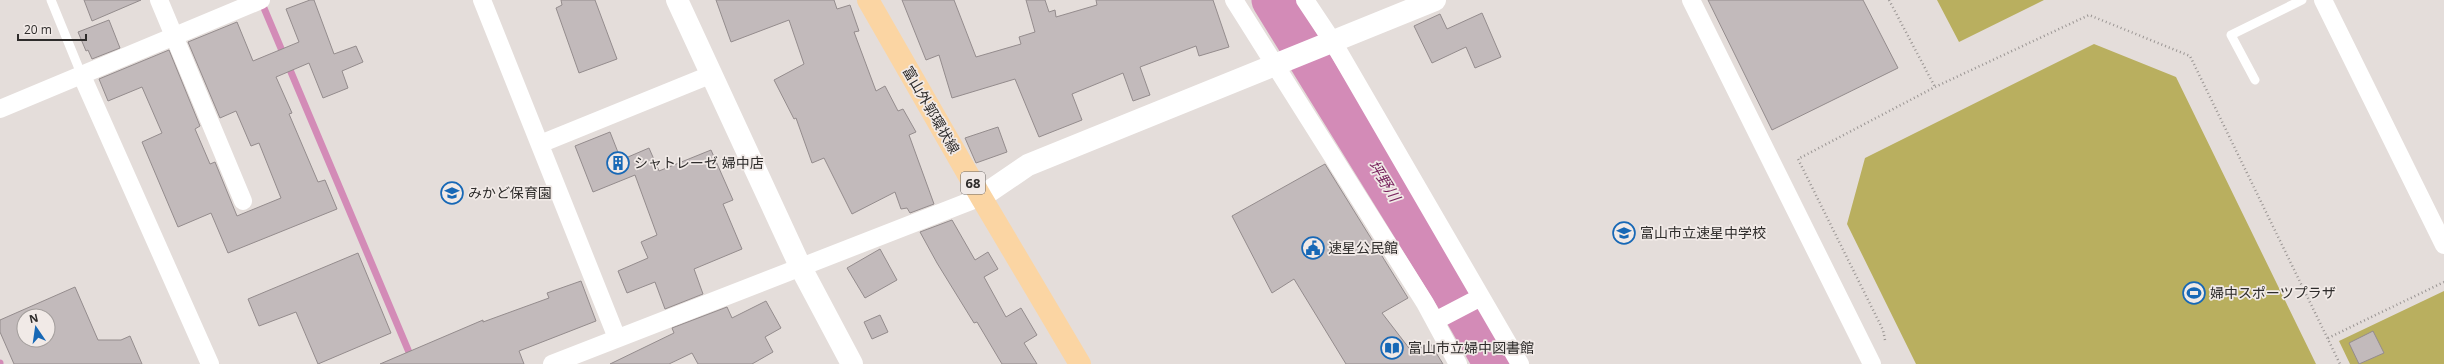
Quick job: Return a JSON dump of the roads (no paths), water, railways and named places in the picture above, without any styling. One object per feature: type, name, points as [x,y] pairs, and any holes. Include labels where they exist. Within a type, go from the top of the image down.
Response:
[{"type":"main road","name":"富山外郭環状線","points":[[868,0],[981,197],[1080,364]]},
{"type":"street","points":[[159,0],[243,201]]},
{"type":"street","points":[[0,110],[261,0]]},
{"type":"street","points":[[482,0],[617,338]]},
{"type":"street","points":[[677,0],[710,76],[800,266],[852,364]]},
{"type":"street","points":[[1234,0],[1435,321],[1458,364]]},
{"type":"street","points":[[1305,0],[1333,42],[1520,364]]},
{"type":"street","points":[[1691,0],[1872,364]]},
{"type":"street","points":[[2323,0],[2444,245]]},
{"type":"street","points":[[552,364],[800,266],[981,197],[1028,165],[1333,42],[1427,1]]},
{"type":"street","points":[[82,76],[210,364]]},
{"type":"street","points":[[540,144],[710,76]]},
{"type":"street","points":[[1435,321],[1481,296]]},
{"type":"lane","points":[[51,0],[82,76]]},
{"type":"lane","points":[[2255,80],[2231,35],[2302,0]]},
{"type":"waterway","name":"坪野川","points":[[1272,0],[1455,296],[1494,364]]},
{"type":"waterway","points":[[261,1],[414,364]]},
{"type":"place","name":"シャトレーゼ 婦中店","points":[[618,163]]},
{"type":"place","name":"みかど保育園","points":[[452,193]]},
{"type":"place","name":"富山市立速星中学校","points":[[1624,233]]},
{"type":"place","name":"速星公民館","points":[[1313,248]]},
{"type":"place","name":"婦中スポーツプラザ","points":[[2194,293]]},
{"type":"place","name":"富山市立婦中図書館","points":[[1392,348]]}]
